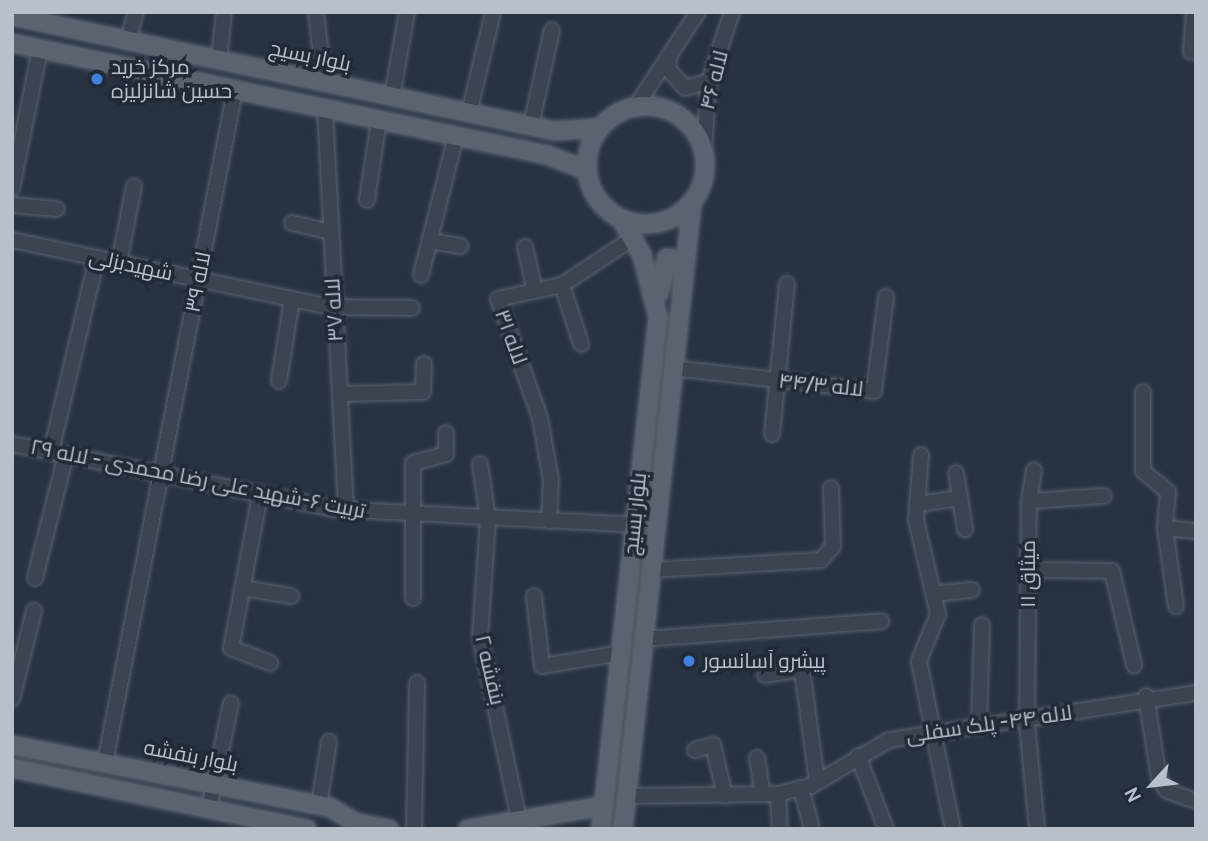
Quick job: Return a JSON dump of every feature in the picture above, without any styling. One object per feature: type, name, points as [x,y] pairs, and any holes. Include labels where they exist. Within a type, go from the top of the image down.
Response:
[{"type":"main road","name":"بلوار بسیج","points":[[12,16],[39,17],[128,41],[555,131],[599,128]]},
{"type":"main road","points":[[12,43],[547,156],[586,170]]},
{"type":"main road","points":[[636,106],[670,110],[696,133],[704,149],[702,187],[692,203],[659,223],[621,219],[597,199],[586,170],[599,128],[636,106]]},
{"type":"main road","points":[[547,156],[557,143],[555,131]]},
{"type":"main road","name":"بلوار بسیج","points":[[623,829],[692,203]]},
{"type":"main road","name":"بلوار بسیج","points":[[601,829],[659,317],[633,238],[621,219]]},
{"type":"main road","points":[[659,317],[660,270],[667,258],[685,262]]},
{"type":"main road","name":"بلوار بنفشه","points":[[12,745],[319,805],[353,826],[389,829]]},
{"type":"main road","points":[[12,768],[307,829]]},
{"type":"main road","points":[[469,829],[603,806]]},
{"type":"street","points":[[128,41],[135,12]]},
{"type":"street","points":[[219,60],[223,12]]},
{"type":"street","points":[[316,12],[324,82]]},
{"type":"street","points":[[392,97],[407,12]]},
{"type":"street","points":[[469,113],[494,12]]},
{"type":"street","points":[[636,106],[698,12]]},
{"type":"street","name":"لاله ۴۶","points":[[704,149],[709,81],[732,12]]},
{"type":"street","points":[[1191,52],[1194,12]]},
{"type":"street","points":[[531,126],[552,30]]},
{"type":"street","points":[[12,188],[40,48]]},
{"type":"street","points":[[669,56],[674,81],[685,88],[709,81]]},
{"type":"street","name":"لاله ۳۹","points":[[105,764],[234,90]]},
{"type":"street","name":"لاله ۳۷","points":[[325,109],[331,232],[331,307],[340,394],[346,511]]},
{"type":"street","points":[[367,200],[379,120]]},
{"type":"street","points":[[421,275],[456,136]]},
{"type":"street","points":[[119,263],[134,186]]},
{"type":"street","points":[[12,205],[57,209]]},
{"type":"street","points":[[292,223],[331,232]]},
{"type":"street","name":"لاله ۳۱","points":[[548,521],[551,480],[540,418],[498,299],[562,285],[633,238]]},
{"type":"street","name":"شهیدبزلی","points":[[12,240],[331,307],[412,308]]},
{"type":"street","points":[[429,241],[461,246]]},
{"type":"street","points":[[525,247],[535,291]]},
{"type":"street","points":[[35,578],[97,258]]},
{"type":"street","points":[[772,434],[787,284]]},
{"type":"street","points":[[562,285],[580,344]]},
{"type":"street","name":"لاله ۴۴/۳","points":[[673,368],[874,391],[886,297]]},
{"type":"street","points":[[279,381],[292,299]]},
{"type":"street","points":[[340,394],[423,392],[424,363]]},
{"type":"street","points":[[1143,392],[1143,471],[1168,492],[1165,528],[1176,606]]},
{"type":"street","points":[[413,598],[413,463],[446,454],[446,433]]},
{"type":"street","name":"تربیت ۶-شهید علی رضا محمدی - لاله ۲۹","points":[[12,444],[346,511],[635,525]]},
{"type":"street","points":[[921,455],[917,504],[938,614],[919,661],[930,730],[953,829]]},
{"type":"street","name":"بنفشه ۲","points":[[480,464],[488,519],[480,636],[519,820]]},
{"type":"street","name":"میثاق ۱۱","points":[[1034,470],[1029,501],[1027,723],[1037,829]]},
{"type":"street","points":[[956,473],[965,529]]},
{"type":"street","points":[[652,570],[821,560],[833,547],[831,488]]},
{"type":"street","points":[[260,495],[231,648],[270,663]]},
{"type":"street","points":[[1029,501],[1104,496]]},
{"type":"street","points":[[917,504],[961,498]]},
{"type":"street","points":[[1165,528],[1196,531]]},
{"type":"street","points":[[1028,570],[1112,570],[1134,665]]},
{"type":"street","points":[[242,588],[291,596]]},
{"type":"street","points":[[933,594],[972,590]]},
{"type":"street","points":[[534,596],[542,666],[621,653]]},
{"type":"street","points":[[12,699],[34,611]]},
{"type":"street","points":[[644,639],[881,621]]},
{"type":"street","points":[[979,726],[982,625]]},
{"type":"street","points":[[765,674],[802,669],[817,782]]},
{"type":"street","points":[[414,829],[417,683]]},
{"type":"street","name":"لاله ۴۴- پلک سفلی","points":[[627,796],[778,794],[817,782],[877,744],[930,730],[1027,723],[1146,696],[1196,693]]},
{"type":"street","points":[[1146,696],[1159,778],[1167,791],[1196,801]]},
{"type":"street","points":[[209,809],[231,703]]},
{"type":"street","points":[[319,805],[329,742]]},
{"type":"street","points":[[695,750],[713,745],[725,796]]},
{"type":"street","points":[[858,756],[886,829]]},
{"type":"street","points":[[757,758],[762,794]]},
{"type":"street","points":[[801,788],[812,829]]},
{"type":"street","points":[[778,794],[780,829]]},
{"type":"place","name":"مرکز خرید حسین شانزلیزه","points":[[97,79]]},
{"type":"place","name":"پیشرو آسانسور","points":[[689,661]]}]
